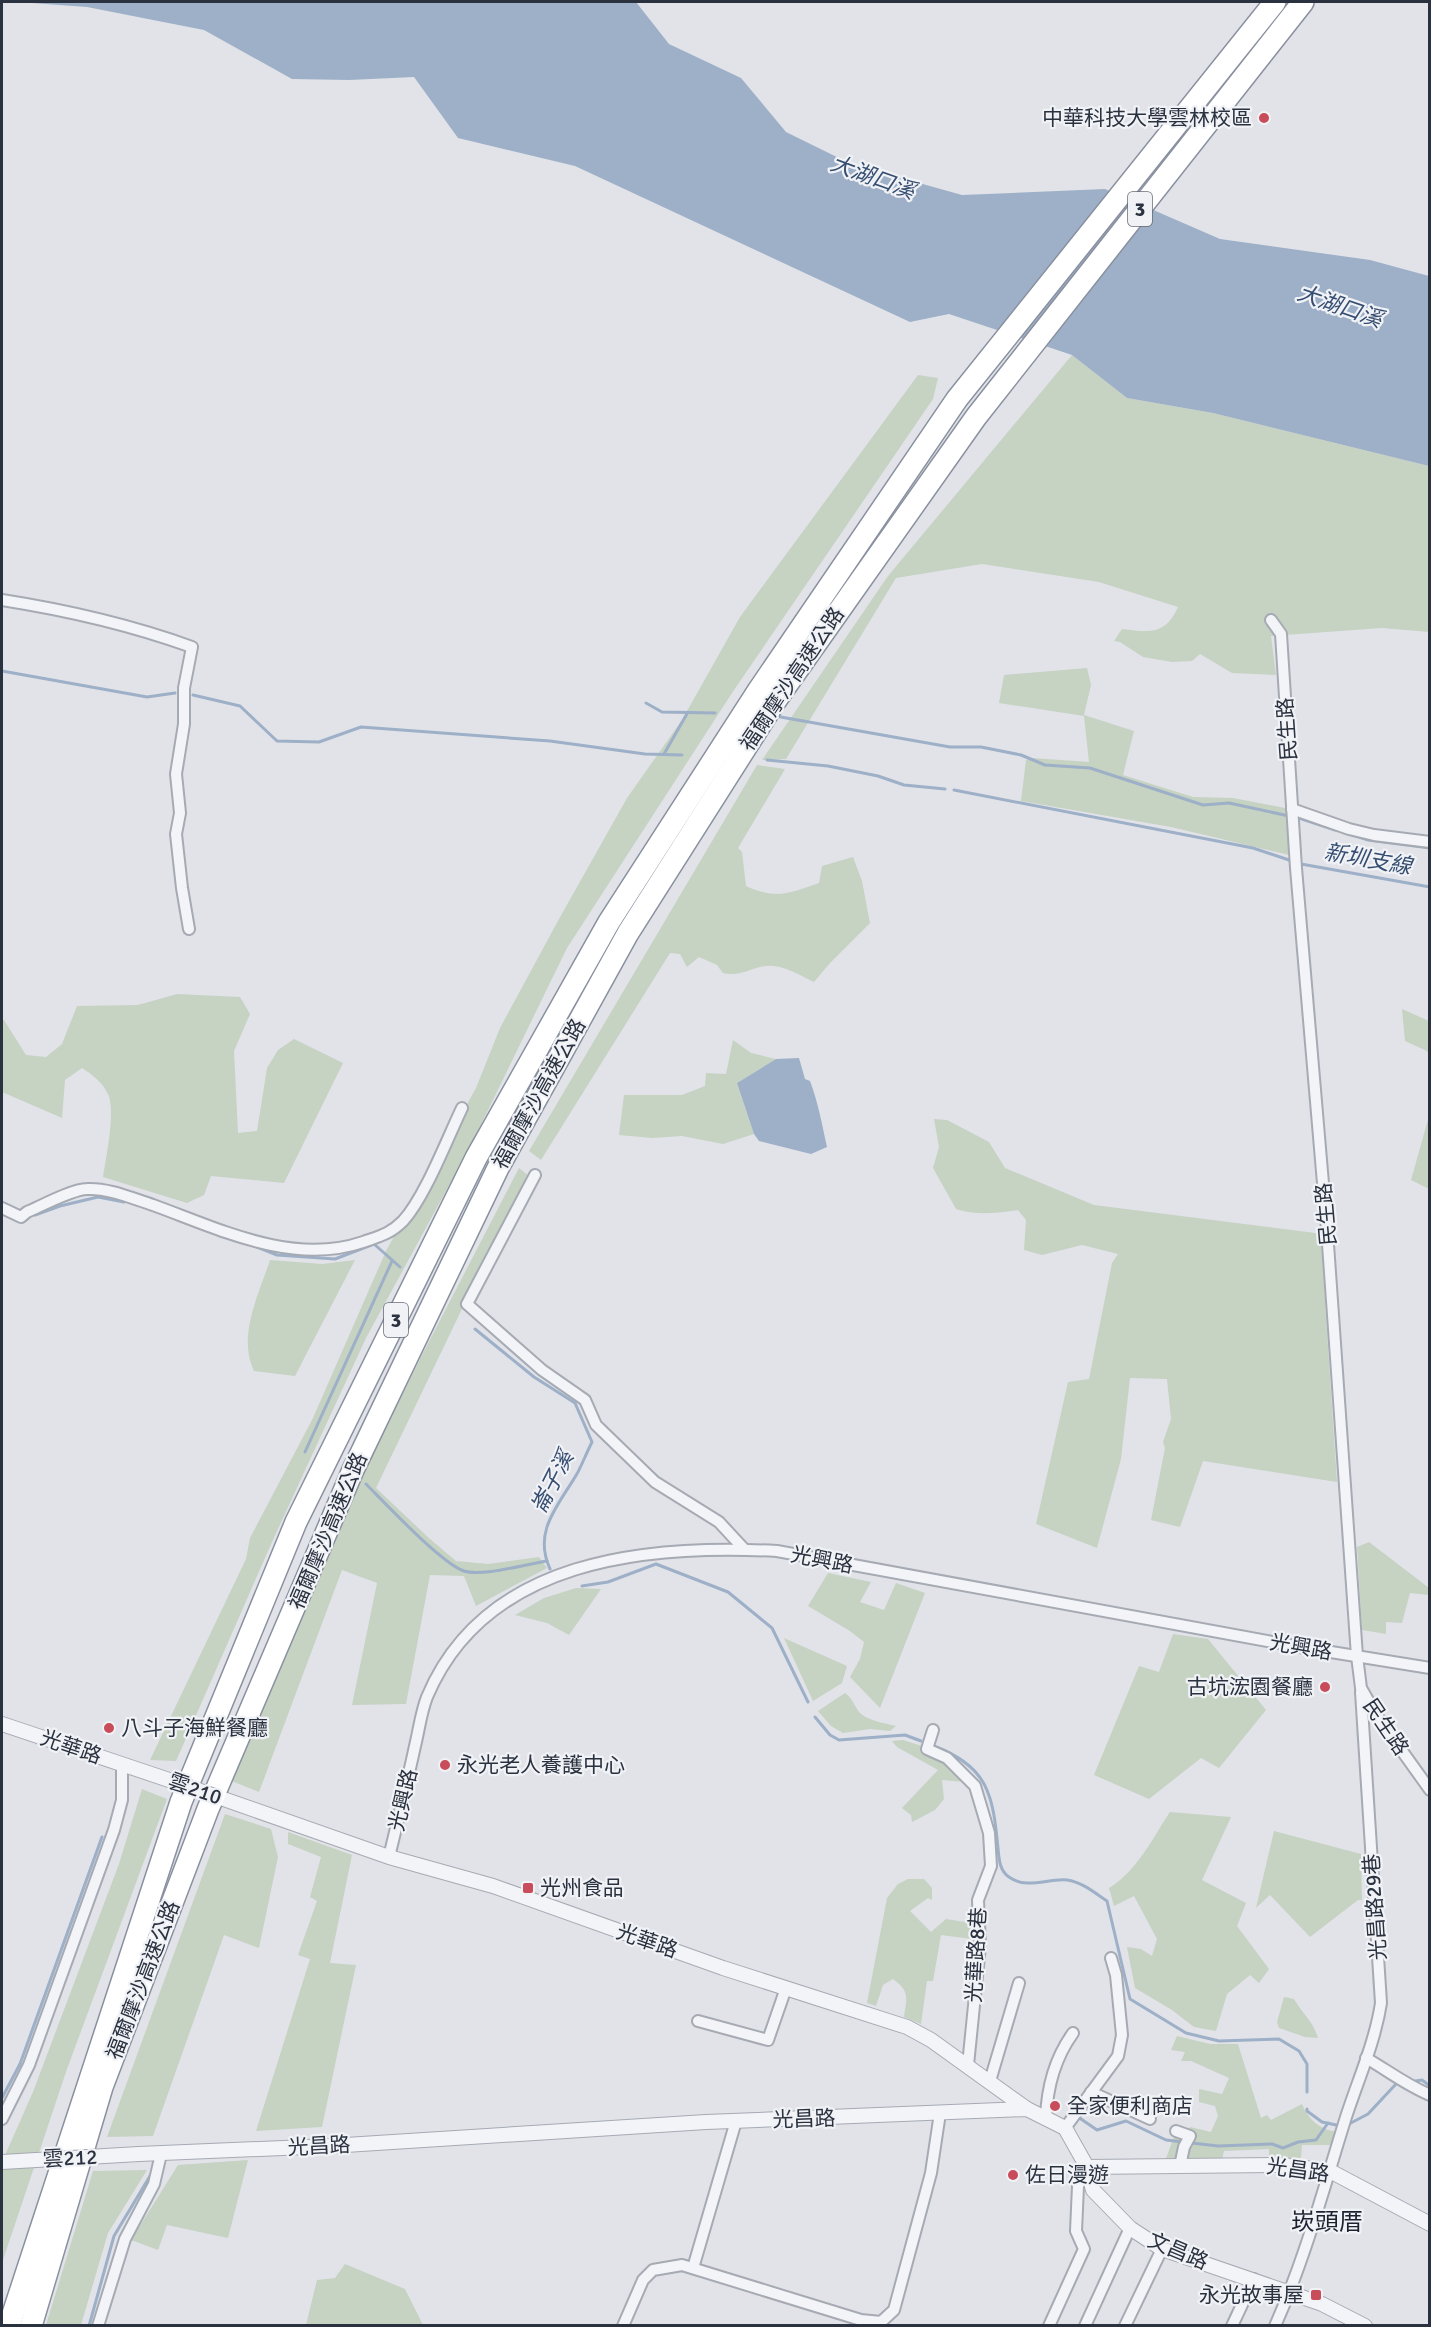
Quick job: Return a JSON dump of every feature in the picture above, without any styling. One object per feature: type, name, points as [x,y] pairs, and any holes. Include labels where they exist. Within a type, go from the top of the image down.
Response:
[{"type":"highway","name":"福爾摩沙高速公路","points":[[9,2325],[181,1802],[307,1501],[476,1158],[609,922],[758,691],[957,399],[1275,2]]},
{"type":"highway","name":"福爾摩沙高速公路","points":[[31,2325],[102,2087],[208,1809],[353,1470],[498,1168],[628,933],[776,700],[976,417],[1303,2]]},
{"type":"street","points":[[2,600],[83,616],[160,635],[192,647],[184,688],[184,724],[176,774],[180,813],[177,845],[189,929]]},
{"type":"street","name":"民生路","points":[[1271,620],[1281,634],[1292,809],[1328,1241],[1361,1688],[1377,1716],[1430,1790]]},
{"type":"street","points":[[1292,809],[1357,831],[1430,842]]},
{"type":"street","points":[[2,1208],[21,1217],[27,1212],[85,1189],[114,1192],[263,1243],[310,1250],[343,1249],[390,1233],[404,1220],[417,1201],[462,1108]]},
{"type":"street","points":[[536,1175],[467,1304],[542,1370],[585,1400],[596,1425],[655,1482],[719,1522],[744,1549]]},
{"type":"street","name":"光興路","points":[[389,1857],[426,1698],[448,1658],[463,1639],[490,1613],[516,1595],[563,1573],[620,1558],[682,1549],[777,1551],[1300,1647],[1430,1668]]},
{"type":"street","name":"光昌路29巷","points":[[1330,2171],[1376,2030],[1381,2003],[1361,1688]]},
{"type":"street","name":"光華路","points":[[2,1724],[140,1771]]},
{"type":"street","name":"光華路8巷","points":[[933,1730],[927,1749],[947,1758],[975,1786],[989,1833],[991,1866],[978,1900],[980,1946],[968,2065]]},
{"type":"street","points":[[2,2119],[29,2065],[114,1830],[122,1800],[122,1764]]},
{"type":"street","name":"雲210","points":[[140,1771],[249,1808]]},
{"type":"street","name":"光華路","points":[[249,1808],[389,1857],[493,1886],[786,1988],[907,2027],[968,2065],[1027,2109]]},
{"type":"street","points":[[1049,2325],[1084,2249],[1076,2231],[1078,2186],[1087,2167],[1065,2128],[1118,2056],[1122,2036],[1116,1975],[1111,1958]]},
{"type":"street","points":[[990,2081],[1019,1983]]},
{"type":"street","points":[[698,2021],[768,2040],[786,1988]]},
{"type":"street","points":[[1046,2118],[1047,2097],[1060,2053],[1073,2033]]},
{"type":"street","points":[[1366,2058],[1386,2068],[1392,2076],[1411,2087],[1430,2095]]},
{"type":"street","points":[[1091,2092],[1150,2119]]},
{"type":"street","name":"光昌路","points":[[139,2154],[736,2121],[1027,2109],[1065,2128]]},
{"type":"street","points":[[623,2325],[643,2280],[653,2270],[682,2265],[861,2320],[881,2322],[894,2310],[931,2172],[940,2113]]},
{"type":"street","points":[[693,2268],[736,2121]]},
{"type":"street","points":[[1176,2131],[1190,2136],[1184,2147],[1180,2166]]},
{"type":"street","name":"雲212","points":[[2,2162],[139,2154]]},
{"type":"street","points":[[99,2325],[124,2239],[154,2184],[161,2154]]},
{"type":"street","name":"光昌路","points":[[1087,2167],[1281,2164],[1330,2171],[1430,2224]]},
{"type":"street","name":"文昌路","points":[[1087,2167],[1093,2190],[1130,2228],[1161,2249],[1290,2292],[1322,2304],[1365,2325]]},
{"type":"street","points":[[1275,2325],[1290,2292],[1330,2171]]},
{"type":"street","points":[[1085,2325],[1130,2228]]},
{"type":"street","points":[[1125,2325],[1161,2249]]},
{"type":"street","points":[[1232,2325],[1254,2279]]},
{"type":"green space","points":[[1072,355],[1127,398],[1213,413],[1429,466],[1429,632],[1382,628],[1271,636],[1276,675],[1232,673],[1200,654],[1192,661],[1172,662],[1143,657],[1120,642],[1114,641],[1122,629],[1148,631],[1162,627],[1168,623],[1178,607],[1099,582],[982,564],[896,578],[786,759],[762,760],[888,576]]},
{"type":"green space","points":[[918,375],[938,378],[933,399],[732,693],[567,948],[471,1145],[366,1338],[272,1542],[176,1761],[150,1760],[246,1559],[250,1538],[313,1418],[386,1251],[476,1088],[500,1028],[559,919],[627,798],[682,720],[740,617]]},
{"type":"green space","points":[[1087,668],[1091,685],[1084,715],[1134,731],[1123,775],[1193,797],[1233,798],[1285,808],[1289,855],[1171,827],[1021,801],[1026,760],[1032,758],[1089,762],[1084,716],[999,703],[1004,675]]},
{"type":"green space","points":[[757,765],[785,769],[738,848],[742,852],[746,886],[766,893],[791,892],[819,883],[822,866],[853,857],[862,881],[870,923],[814,982],[789,970],[774,966],[760,967],[737,974],[723,973],[717,965],[699,957],[687,967],[680,954],[670,953],[541,1160],[529,1151]]},
{"type":"green space","points":[[177,994],[240,997],[250,1014],[234,1051],[238,1133],[257,1131],[267,1068],[278,1050],[294,1039],[343,1063],[284,1183],[211,1176],[204,1195],[187,1203],[103,1177],[111,1111],[106,1090],[93,1076],[82,1068],[65,1080],[62,1118],[2,1092],[2,1021],[4,1020],[26,1055],[46,1057],[62,1044],[77,1006],[138,1005]]},
{"type":"green space","points":[[1402,1009],[1429,1021],[1429,1055],[1427,1051],[1405,1041]]},
{"type":"green space","points":[[733,1040],[751,1053],[776,1059],[737,1083],[754,1134],[723,1144],[682,1136],[652,1138],[619,1135],[624,1095],[682,1095],[705,1086],[706,1073],[726,1074]]},
{"type":"green space","points":[[1429,1116],[1430,1189],[1411,1180]]},
{"type":"green space","points":[[934,1119],[947,1120],[989,1142],[1005,1168],[1094,1205],[1323,1234],[1325,1303],[1337,1482],[1203,1461],[1180,1527],[1151,1520],[1165,1448],[1163,1442],[1171,1419],[1167,1379],[1130,1378],[1121,1459],[1097,1548],[1036,1524],[1068,1382],[1089,1379],[1112,1263],[1118,1254],[1082,1245],[1042,1255],[1024,1250],[1026,1220],[1018,1210],[979,1213],[956,1209],[933,1168],[939,1147]]},
{"type":"green space","points":[[519,1168],[530,1177],[461,1311],[376,1488],[456,1561],[488,1564],[539,1557],[547,1568],[476,1606],[464,1576],[430,1575],[406,1704],[352,1705],[377,1583],[342,1570],[259,1792],[229,1780],[335,1531],[420,1359]]},
{"type":"green space","points":[[270,1260],[322,1264],[355,1260],[295,1376],[254,1371],[249,1358],[249,1329],[252,1315]]},
{"type":"green space","points":[[1369,1542],[1429,1588],[1429,1595],[1410,1593],[1402,1623],[1386,1622],[1386,1634],[1362,1630],[1357,1547]]},
{"type":"green space","points":[[828,1573],[871,1582],[860,1602],[884,1610],[896,1583],[925,1593],[880,1708],[850,1677],[860,1659],[864,1642],[808,1606]]},
{"type":"green space","points":[[576,1588],[601,1589],[569,1635],[547,1623],[515,1615],[544,1598]]},
{"type":"green space","points":[[1173,1634],[1208,1639],[1266,1710],[1219,1768],[1201,1758],[1149,1799],[1094,1775],[1139,1666],[1159,1672]]},
{"type":"green space","points":[[784,1638],[847,1666],[842,1683],[813,1701]]},
{"type":"green space","points":[[845,1693],[862,1715],[896,1726],[890,1731],[870,1729],[843,1733],[831,1726],[818,1711]]},
{"type":"green space","points":[[903,1740],[922,1746],[920,1751],[930,1757],[943,1759],[965,1782],[942,1780],[944,1799],[935,1810],[912,1822],[911,1815],[902,1808],[938,1770],[897,1747],[892,1741]]},
{"type":"green space","points":[[142,1789],[167,1799],[67,2069],[2,2263],[2,2162],[33,2092],[119,1864]]},
{"type":"green space","points":[[1170,1812],[1231,1817],[1202,1880],[1246,1903],[1237,1926],[1269,1969],[1259,1983],[1250,1975],[1227,1994],[1216,2031],[1194,2027],[1172,2010],[1135,1988],[1127,1947],[1141,1949],[1152,1956],[1157,1939],[1134,1896],[1114,1906],[1109,1888],[1136,1864]]},
{"type":"green space","points":[[225,1814],[271,1829],[278,1857],[259,1948],[224,1935],[153,2136],[107,2137]]},
{"type":"green space","points":[[1274,1831],[1361,1854],[1362,1900],[1358,1900],[1310,1937],[1270,1895],[1256,1908]]},
{"type":"green space","points":[[288,1832],[352,1855],[330,1963],[356,1965],[322,2127],[256,2131],[310,1959],[298,1955],[317,1901],[310,1897],[321,1857],[288,1844]]},
{"type":"green space","points":[[908,1879],[924,1879],[932,1888],[932,1900],[928,1898],[910,1911],[931,1932],[946,1919],[971,1923],[972,1939],[941,1935],[933,1981],[927,1981],[921,2024],[904,2017],[905,1991],[893,1979],[883,1985],[876,2006],[867,2003],[887,1898],[898,1884]]},
{"type":"green space","points":[[1284,1997],[1294,1999],[1313,2026],[1318,2038],[1305,2037],[1279,2028],[1277,2022]]},
{"type":"green space","points":[[1177,2036],[1210,2044],[1238,2044],[1261,2118],[1267,2115],[1271,2120],[1302,2104],[1315,2123],[1337,2132],[1332,2145],[1302,2145],[1301,2158],[1269,2160],[1269,2149],[1224,2151],[1222,2160],[1165,2161],[1175,2134],[1185,2135],[1190,2127],[1211,2132],[1218,2116],[1215,2106],[1199,2102],[1199,2089],[1222,2094],[1229,2078],[1191,2061],[1181,2061],[1185,2052],[1171,2050]]},
{"type":"green space","points":[[248,2160],[228,2238],[167,2225],[158,2250],[131,2240],[178,2165]]},
{"type":"green space","points":[[147,2170],[108,2233],[81,2325],[46,2325],[93,2171]]},
{"type":"green space","points":[[345,2264],[405,2289],[423,2325],[306,2325],[317,2280],[335,2278]]},
{"type":"water","name":"大湖口溪","points":[[18,2],[636,2],[669,44],[741,78],[786,132],[851,164],[962,195],[1105,189],[1220,239],[1370,260],[1429,276],[1429,466],[1213,413],[1127,398],[1072,355],[949,314],[910,322],[575,166],[458,138],[414,77],[349,80],[292,79],[204,30],[87,7]]},
{"type":"water","points":[[799,1058],[805,1079],[810,1081],[813,1089],[827,1147],[811,1154],[759,1141],[754,1134],[737,1083],[776,1059]]},
{"type":"waterway","points":[[2,671],[147,697],[175,693]]},
{"type":"waterway","points":[[193,695],[240,706],[277,741],[319,742],[361,727],[550,741],[645,754],[682,755]]},
{"type":"waterway","points":[[646,703],[662,712],[715,713]]},
{"type":"waterway","points":[[664,754],[688,712]]},
{"type":"waterway","points":[[775,716],[950,747],[981,747],[1021,755],[1045,765],[1090,768],[1203,805],[1229,803],[1289,816]]},
{"type":"waterway","points":[[767,760],[828,766],[878,776],[904,785],[945,789]]},
{"type":"waterway","points":[[954,790],[1253,848],[1289,860]]},
{"type":"waterway","points":[[1296,817],[1335,830]]},
{"type":"waterway","points":[[1353,835],[1368,840],[1430,848]]},
{"type":"waterway","name":"新圳支線","points":[[1301,864],[1430,887]]},
{"type":"waterway","points":[[35,1215],[98,1197],[124,1202]]},
{"type":"waterway","points":[[254,1246],[277,1255],[335,1259],[374,1244],[400,1267]]},
{"type":"waterway","name":"崙子溪","points":[[305,1452],[392,1261]]},
{"type":"waterway","name":"崙子溪","points":[[475,1329],[534,1377],[575,1403],[592,1442],[578,1472],[556,1506],[546,1530],[545,1555],[550,1569]]},
{"type":"waterway","name":"崙子溪","points":[[366,1484],[428,1545],[454,1566],[464,1571],[493,1571],[547,1561]]},
{"type":"waterway","points":[[582,1586],[608,1582],[656,1564],[728,1592],[772,1628],[808,1702]]},
{"type":"waterway","points":[[815,1717],[830,1735],[839,1740],[905,1735],[921,1741]]},
{"type":"waterway","points":[[936,1747],[967,1764],[978,1774],[985,1786],[994,1814],[1000,1864],[1009,1877],[1023,1883],[1073,1881],[1107,1901],[1130,1999],[1186,2033],[1219,2041],[1279,2039],[1299,2051],[1307,2064],[1307,2092]]},
{"type":"waterway","points":[[2,2098],[20,2064],[102,1837]]},
{"type":"waterway","points":[[1409,2082],[1422,2080],[1430,2086]]},
{"type":"waterway","points":[[1347,2125],[1368,2114],[1396,2084],[1400,2083]]},
{"type":"waterway","points":[[1307,2109],[1322,2122],[1341,2126]]},
{"type":"waterway","points":[[1081,2119],[1097,2130],[1126,2121],[1166,2140],[1218,2146],[1272,2144],[1283,2148],[1298,2142],[1316,2140],[1328,2123]]},
{"type":"waterway","points":[[89,2326],[114,2236],[150,2176]]},
{"type":"place","name":"中華科技大學雲林校區","points":[[1264,118]]},
{"type":"place","name":"古坑浤園餐廳","points":[[1325,1687]]},
{"type":"place","name":"八斗子海鮮餐廳","points":[[109,1728]]},
{"type":"place","name":"永光老人養護中心","points":[[445,1765]]},
{"type":"place","name":"光州食品","points":[[528,1888]]},
{"type":"place","name":"全家便利商店","points":[[1055,2106]]},
{"type":"place","name":"佐日漫遊","points":[[1013,2175]]},
{"type":"place","name":"永光故事屋","points":[[1316,2295]]},
{"type":"district","name":"崁頭厝","points":[[1327,2222]]}]
